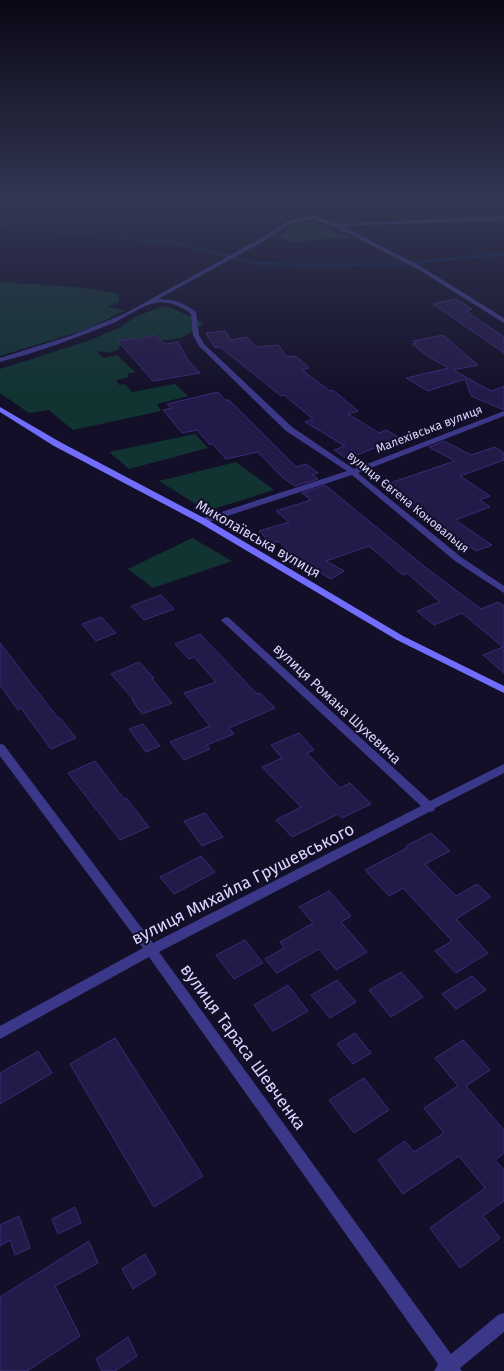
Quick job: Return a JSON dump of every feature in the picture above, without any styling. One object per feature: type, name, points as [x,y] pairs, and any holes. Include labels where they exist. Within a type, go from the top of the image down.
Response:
[{"type":"main road","name":"Миколаївська вулиця","points":[[0,409],[57,444],[202,521],[400,638],[504,690]]},
{"type":"street","points":[[0,360],[104,326],[212,267]]},
{"type":"street","points":[[418,267],[504,321]]},
{"type":"street","name":"вулиця Євгена Коновальця","points":[[146,304],[160,301],[174,302],[185,306],[194,313],[196,335],[201,345],[217,362],[241,382],[289,429],[353,472],[458,559],[504,590]]},
{"type":"street","name":"Малехівська вулиця","points":[[202,521],[353,472],[504,413]]},
{"type":"street","name":"вулиця Романа Шухевича","points":[[226,620],[430,808]]},
{"type":"street","name":"вулиця Тараса Шевченка","points":[[0,748],[151,950],[448,1369]]},
{"type":"street","name":"вулиця Михайла Грушевського","points":[[0,1033],[151,950],[430,808],[504,768]]},
{"type":"street","points":[[448,1369],[504,1321]]},
{"type":"green space","points":[[0,282],[74,287],[118,294],[119,302],[108,307],[126,310],[85,330],[0,356]]},
{"type":"green space","points":[[163,306],[174,309],[204,323],[189,334],[179,338],[160,340],[158,335],[127,339],[122,342],[118,350],[109,353],[97,351],[103,358],[117,355],[135,372],[127,374],[129,377],[116,380],[119,385],[125,384],[132,392],[175,384],[188,396],[157,404],[161,411],[73,430],[49,410],[29,413],[0,393],[0,369],[88,341],[121,327],[135,317]]},
{"type":"green space","points":[[195,434],[208,448],[129,469],[109,452]]},
{"type":"green space","points":[[236,462],[274,490],[207,511],[159,481]]},
{"type":"green space","points":[[192,538],[232,561],[153,588],[128,569]]},
{"type":"building","points":[[456,299],[472,309],[466,311],[504,337],[504,353],[433,304]]},
{"type":"building","points":[[225,331],[231,340],[247,337],[256,347],[278,345],[287,357],[296,356],[309,368],[302,370],[330,391],[333,390],[358,411],[348,414],[379,433],[386,430],[400,438],[347,459],[334,450],[345,446],[305,422],[313,419],[284,395],[281,396],[220,347],[215,348],[206,333]]},
{"type":"building","points":[[156,335],[165,344],[178,342],[188,360],[200,373],[153,381],[118,341],[134,338],[136,340]]},
{"type":"building","points":[[443,335],[478,365],[453,370],[491,391],[504,386],[504,410],[471,396],[465,379],[428,391],[406,378],[449,368],[430,358],[412,344],[416,343],[413,341]]},
{"type":"building","points":[[218,392],[225,400],[229,400],[296,467],[306,464],[318,473],[312,475],[318,479],[295,486],[283,478],[258,452],[226,459],[213,444],[210,445],[197,430],[182,433],[163,410],[172,408],[167,404]]},
{"type":"building","points":[[444,441],[471,455],[495,447],[504,453],[504,460],[460,476],[490,496],[480,500],[490,507],[455,520],[492,545],[476,551],[405,504],[381,486],[455,461],[429,447]]},
{"type":"building","points":[[325,485],[425,567],[481,609],[498,602],[504,606],[504,673],[483,655],[503,647],[462,613],[434,625],[417,611],[440,602],[407,573],[403,575],[369,546],[326,561],[344,571],[331,579],[310,567],[307,568],[278,541],[272,544],[259,531],[289,522],[276,511],[311,500],[302,493]]},
{"type":"building","points":[[161,595],[174,609],[144,620],[131,606]]},
{"type":"building","points":[[101,617],[116,633],[96,641],[82,624]]},
{"type":"building","points":[[200,634],[257,694],[260,693],[275,708],[229,728],[234,734],[207,745],[210,749],[184,760],[170,742],[210,726],[184,693],[216,682],[194,657],[189,659],[175,644]]},
{"type":"building","points":[[0,643],[58,718],[60,718],[76,738],[51,749],[21,708],[18,710],[0,685]]},
{"type":"building","points":[[139,662],[154,678],[152,679],[172,703],[142,714],[132,700],[134,700],[111,674]]},
{"type":"building","points":[[143,724],[160,746],[146,752],[129,729]]},
{"type":"building","points":[[299,733],[314,750],[307,753],[340,788],[350,783],[371,804],[342,818],[338,814],[292,837],[276,820],[301,807],[262,767],[282,758],[271,745]]},
{"type":"building","points":[[95,761],[124,799],[126,798],[149,827],[120,840],[68,773]]},
{"type":"building","points":[[205,813],[223,837],[202,846],[184,821]]},
{"type":"building","points":[[431,833],[450,851],[425,864],[456,896],[477,884],[491,897],[456,919],[488,953],[456,973],[435,951],[452,941],[403,888],[389,896],[365,870],[407,848],[406,846]]},
{"type":"building","points":[[201,856],[215,872],[174,894],[160,877]]},
{"type":"building","points":[[329,891],[351,916],[341,922],[367,952],[336,970],[319,949],[277,973],[265,959],[284,948],[280,942],[313,923],[299,907]]},
{"type":"building","points":[[245,940],[263,963],[234,979],[216,955]]},
{"type":"building","points":[[401,972],[423,997],[391,1017],[369,990]]},
{"type":"building","points":[[472,976],[486,990],[456,1009],[442,994]]},
{"type":"building","points":[[337,980],[356,1002],[330,1018],[311,995]]},
{"type":"building","points":[[288,985],[308,1011],[273,1031],[254,1005]]},
{"type":"building","points":[[355,1033],[371,1053],[353,1064],[337,1044]]},
{"type":"building","points":[[115,1038],[203,1176],[154,1207],[70,1064]]},
{"type":"building","points":[[463,1040],[490,1070],[466,1086],[504,1130],[504,1153],[495,1160],[504,1170],[504,1201],[483,1216],[500,1238],[460,1268],[430,1228],[485,1188],[459,1156],[403,1194],[378,1160],[405,1141],[414,1152],[444,1133],[424,1108],[458,1086],[435,1058]]},
{"type":"building","points":[[38,1051],[52,1073],[0,1104],[0,1073]]},
{"type":"building","points":[[364,1078],[389,1110],[354,1133],[329,1100]]},
{"type":"building","points":[[75,1207],[81,1223],[58,1234],[52,1219]]},
{"type":"building","points":[[19,1216],[30,1248],[15,1255],[10,1240],[0,1246],[0,1225]]},
{"type":"building","points":[[89,1241],[98,1263],[55,1286],[80,1336],[27,1371],[0,1371],[0,1297]]},
{"type":"building","points":[[145,1254],[156,1274],[133,1289],[122,1269]]},
{"type":"building","points":[[128,1337],[137,1356],[115,1371],[102,1371],[96,1359]]}]
